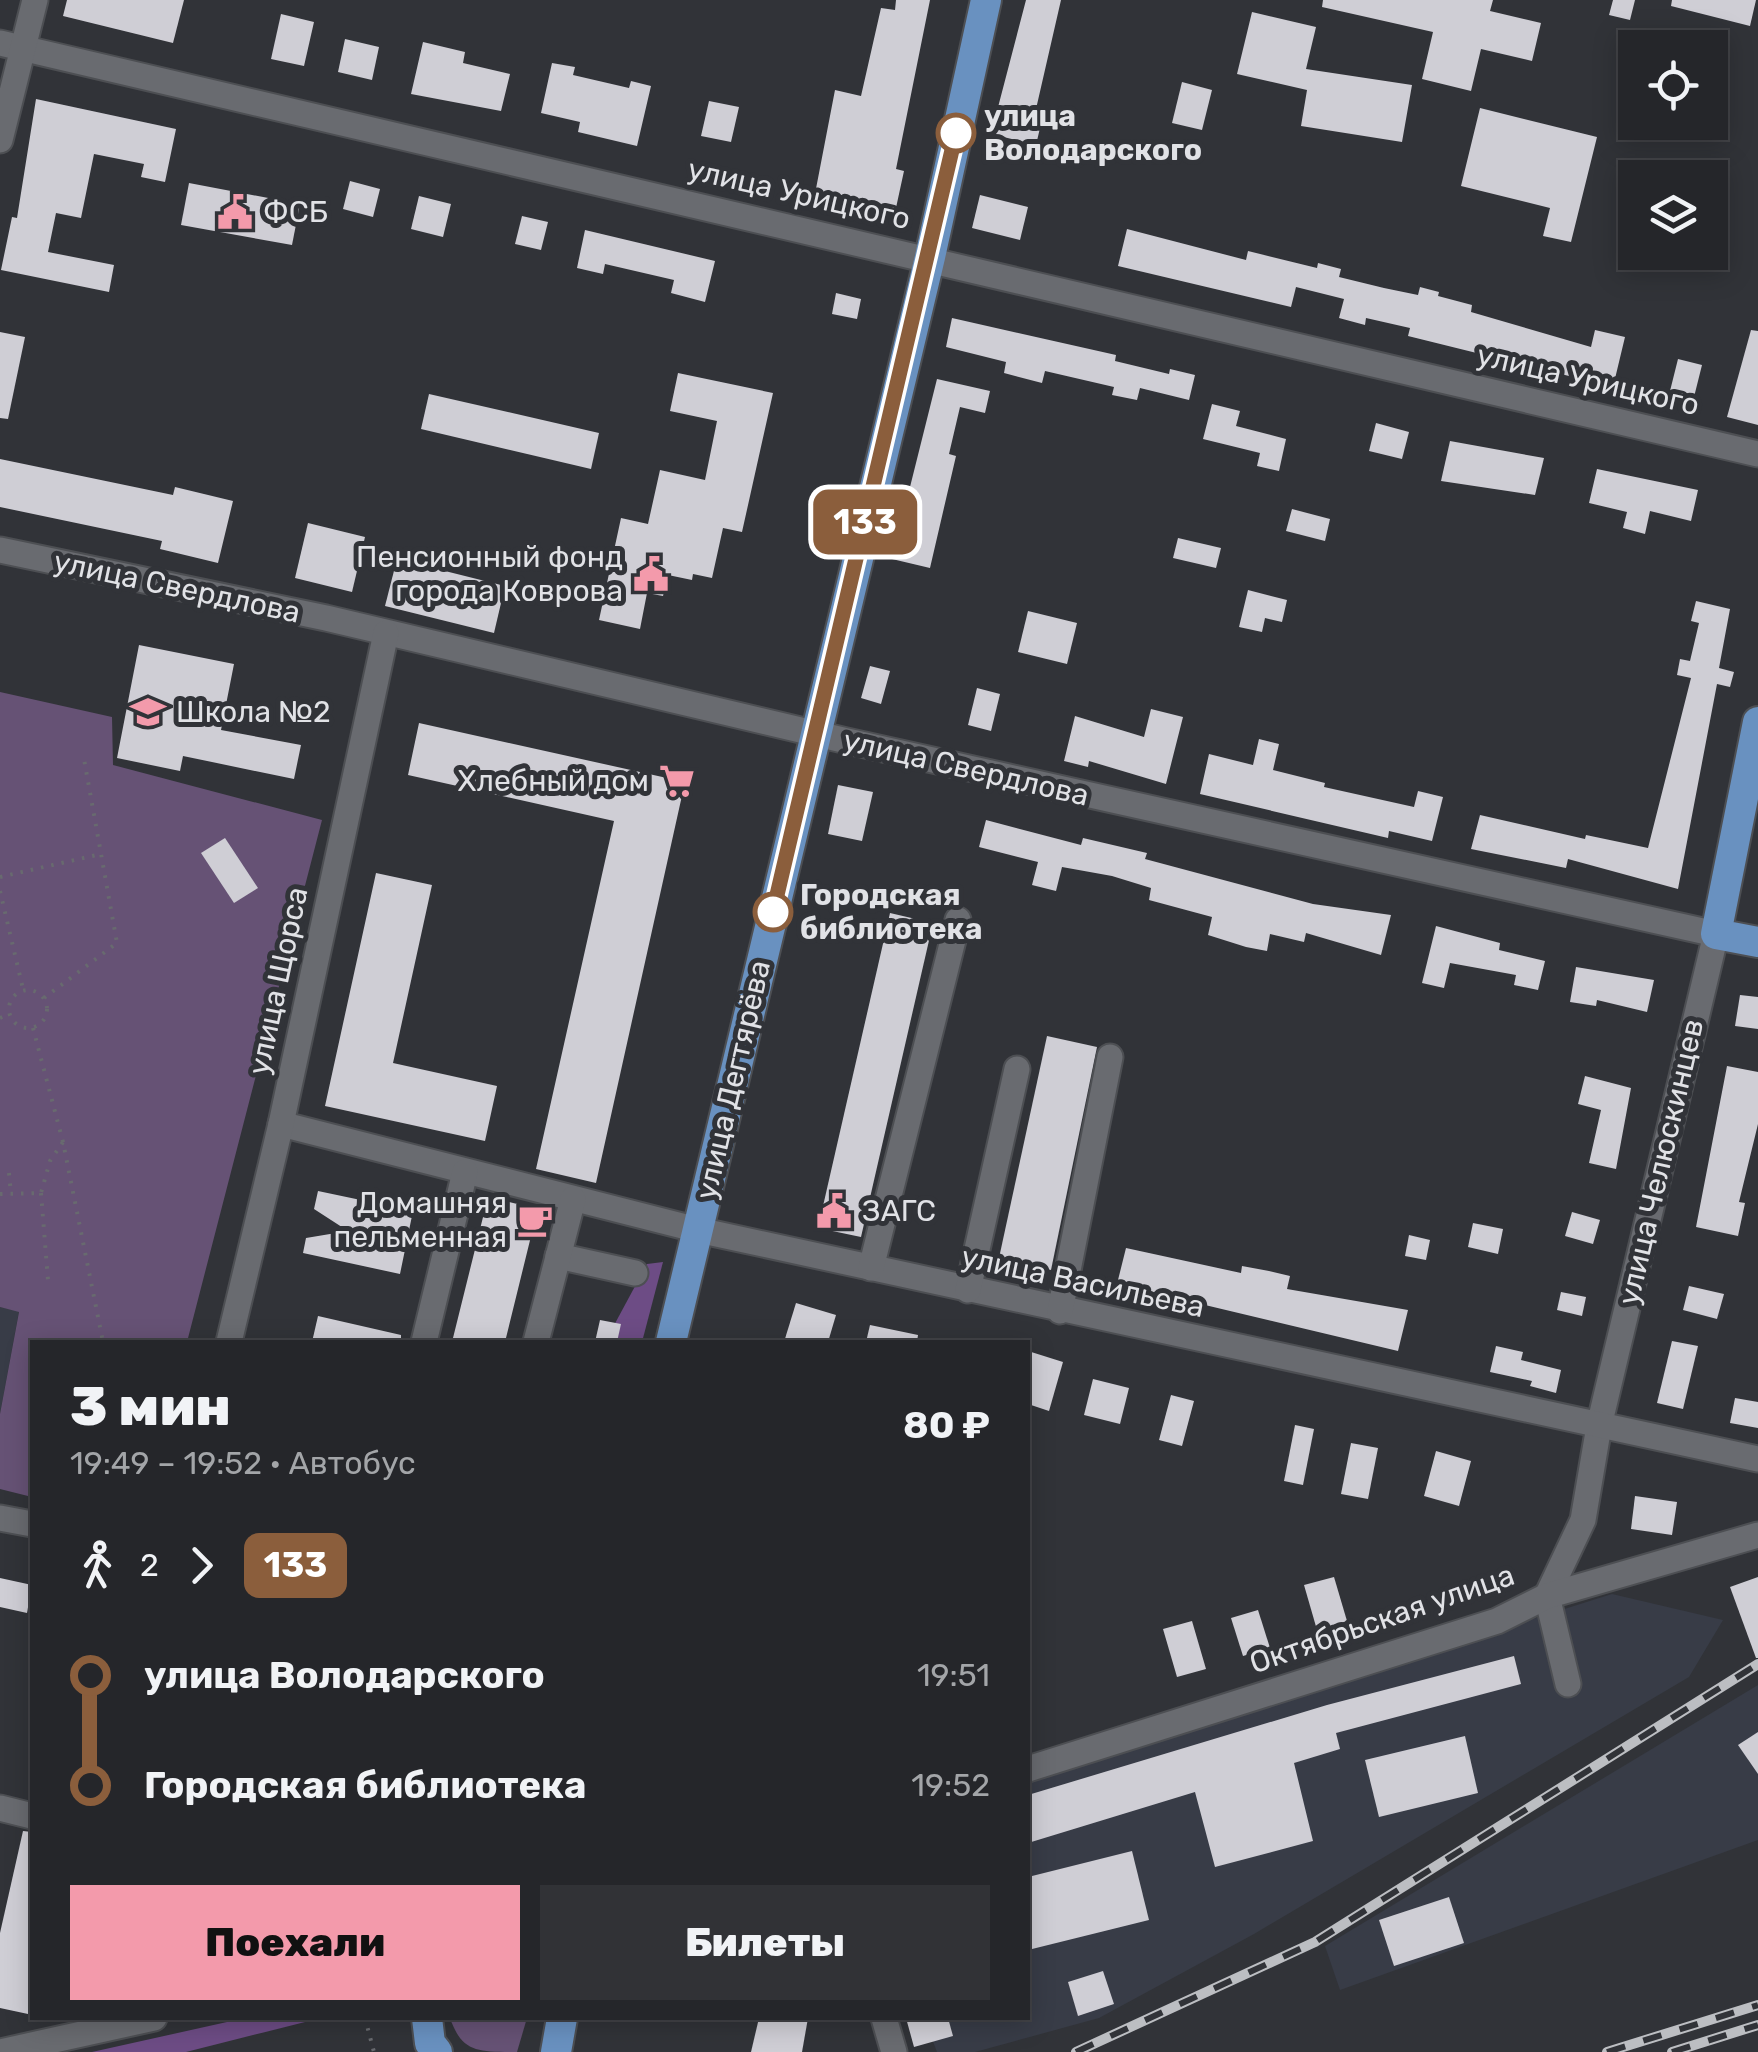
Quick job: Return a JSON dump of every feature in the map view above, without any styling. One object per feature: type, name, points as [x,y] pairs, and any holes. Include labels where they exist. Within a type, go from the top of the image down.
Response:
[{"type":"main road","name":"улица Дегтярёва","points":[[671,1340],[930,257],[986,0]]},
{"type":"main road","name":"улица Челюскинцев","points":[[1716,934],[1758,722]]},
{"type":"main road","name":"улица Свердлова","points":[[1716,934],[1758,942]]},
{"type":"main road","points":[[427,2020],[430,2043],[437,2052]]},
{"type":"main road","points":[[556,2051],[562,2020]]},
{"type":"street","points":[[0,140],[11,46],[35,0]]},
{"type":"street","name":"улица Урицкого","points":[[11,46],[930,257],[1758,454]]},
{"type":"street","name":"улица Свердлова","points":[[0,550],[386,633],[1716,934]]},
{"type":"street","name":"улица Щорса","points":[[230,1340],[282,1124],[386,633]]},
{"type":"street","points":[[871,1268],[958,920]]},
{"type":"street","name":"улица Челюскинцев","points":[[1547,1596],[1583,1520],[1599,1426],[1716,934]]},
{"type":"street","points":[[1060,1310],[1110,1057]]},
{"type":"street","points":[[968,1290],[1017,1069]]},
{"type":"street","name":"улица Васильева","points":[[282,1124],[698,1230],[1758,1458]]},
{"type":"street","points":[[424,1340],[465,1172]]},
{"type":"street","points":[[537,1340],[573,1199]]},
{"type":"street","points":[[558,1256],[635,1274]]},
{"type":"street","points":[[0,1518],[30,1524]]},
{"type":"street","name":"Октябрьская улица","points":[[1030,1768],[1497,1621],[1547,1596],[1758,1535]]},
{"type":"street","points":[[1547,1596],[1568,1684]]},
{"type":"street","points":[[0,1808],[30,1816]]},
{"type":"street","points":[[0,2052],[89,2024],[132,2020]]},
{"type":"street","points":[[885,2020],[894,2052]]},
{"type":"path","points":[[44,998],[117,943],[84,759]]},
{"type":"path","points":[[0,877],[101,854]]},
{"type":"path","points":[[0,891],[24,990]]},
{"type":"path","points":[[24,990],[44,998]]},
{"type":"path","points":[[24,990],[12,999],[10,1014],[18,1026],[33,1028]]},
{"type":"path","points":[[33,1028],[48,1012],[44,998]]},
{"type":"path","points":[[0,1018],[10,1014]]},
{"type":"path","points":[[33,1028],[63,1142],[103,1340]]},
{"type":"path","points":[[48,1280],[42,1193],[50,1160],[63,1142]]},
{"type":"path","points":[[10,1173],[10,1194]]},
{"type":"path","points":[[0,1194],[42,1193]]},
{"type":"path","points":[[366,2020],[374,2052]]},
{"type":"shaded area","points":[[0,692],[112,717],[113,765],[322,820],[188,1340],[30,1340],[30,1496],[0,1489],[0,1414],[19,1312],[0,1307]]},
{"type":"shaded area","points":[[663,1262],[643,1340],[606,1340],[647,1264]]},
{"type":"shaded area","points":[[0,1307],[19,1311],[0,1414]]},
{"type":"shaded area","points":[[1612,1594],[1723,1620],[1689,1677],[1254,1934],[1099,2018],[975,2052],[937,2052],[925,2020],[1030,2020],[1030,1777]]},
{"type":"shaded area","points":[[1758,1685],[1758,1840],[1340,1990],[1325,1946]]},
{"type":"shaded area","points":[[236,2020],[313,2020],[186,2052],[92,2052]]},
{"type":"shaded area","points":[[451,2020],[526,2020],[517,2052],[473,2048]]},
{"type":"building","points":[[67,0],[184,0],[173,43],[63,16]]},
{"type":"building","points":[[896,0],[930,0],[896,169],[904,171],[894,217],[814,199],[835,90],[861,96],[881,8],[895,10]]},
{"type":"building","points":[[1026,0],[1061,0],[1036,109],[1044,111],[1036,145],[991,134]]},
{"type":"building","points":[[1323,0],[1493,0],[1490,11],[1541,23],[1532,61],[1481,49],[1471,91],[1422,79],[1433,32],[1322,7]]},
{"type":"building","points":[[1613,0],[1635,0],[1630,20],[1609,15]]},
{"type":"building","points":[[1672,0],[1756,0],[1750,26],[1671,6]]},
{"type":"building","points":[[1252,12],[1316,27],[1306,69],[1412,85],[1402,142],[1301,126],[1307,90],[1237,74]]},
{"type":"building","points":[[281,14],[314,22],[304,66],[271,59]]},
{"type":"building","points":[[345,39],[379,47],[372,80],[338,72]]},
{"type":"building","points":[[423,42],[465,52],[463,63],[510,74],[501,111],[411,94]]},
{"type":"building","points":[[552,63],[575,67],[573,75],[629,88],[631,81],[651,86],[637,146],[578,132],[580,122],[541,113]]},
{"type":"building","points":[[1182,82],[1212,90],[1202,130],[1172,123]]},
{"type":"building","points":[[36,99],[176,129],[165,182],[141,177],[144,164],[94,154],[81,218],[56,213],[48,252],[114,265],[109,292],[1,270],[12,217],[17,218]]},
{"type":"building","points":[[709,101],[739,107],[731,142],[701,136]]},
{"type":"building","points":[[1480,108],[1597,137],[1571,242],[1543,236],[1550,208],[1461,186]]},
{"type":"building","points":[[350,181],[380,189],[373,217],[343,209]]},
{"type":"building","points":[[189,183],[300,204],[292,245],[181,225]]},
{"type":"building","points":[[980,195],[1028,207],[1020,240],[972,228]]},
{"type":"building","points":[[419,196],[451,204],[443,237],[411,229]]},
{"type":"building","points":[[522,216],[548,222],[541,250],[515,244]]},
{"type":"building","points":[[1127,229],[1246,260],[1248,251],[1317,268],[1318,263],[1341,269],[1339,277],[1418,295],[1420,287],[1472,305],[1471,312],[1591,347],[1595,330],[1625,337],[1613,387],[1408,336],[1410,328],[1366,318],[1365,325],[1339,318],[1344,299],[1296,287],[1291,307],[1118,266]]},
{"type":"building","points":[[585,230],[715,261],[705,302],[671,293],[674,280],[605,264],[603,274],[577,268]]},
{"type":"building","points":[[836,293],[861,299],[857,319],[832,314]]},
{"type":"building","points":[[952,318],[1116,355],[1115,361],[1169,374],[1170,369],[1195,375],[1189,400],[1140,388],[1137,400],[1112,395],[1114,387],[1045,371],[1042,383],[1004,373],[1006,362],[946,347]]},
{"type":"building","points":[[1751,330],[1758,331],[1758,425],[1727,417]]},
{"type":"building","points":[[0,332],[25,337],[8,419],[0,418]]},
{"type":"building","points":[[1678,359],[1702,365],[1692,405],[1668,399]]},
{"type":"building","points":[[678,373],[773,393],[742,532],[723,528],[712,578],[693,574],[692,580],[668,575],[663,596],[647,593],[640,629],[599,620],[621,518],[648,524],[660,470],[705,480],[717,421],[670,411]]},
{"type":"building","points":[[937,379],[990,391],[985,413],[960,407],[949,454],[956,456],[930,568],[892,559]]},
{"type":"building","points":[[429,394],[599,433],[591,469],[421,429]]},
{"type":"building","points":[[1212,404],[1240,411],[1236,426],[1286,439],[1279,471],[1257,466],[1260,453],[1203,439]]},
{"type":"building","points":[[1376,423],[1409,432],[1402,459],[1369,451]]},
{"type":"building","points":[[1450,441],[1544,458],[1535,495],[1441,481]]},
{"type":"building","points":[[0,459],[173,495],[175,487],[233,501],[218,563],[160,549],[162,541],[0,507]]},
{"type":"building","points":[[1597,469],[1698,490],[1691,521],[1650,511],[1645,534],[1623,528],[1627,512],[1589,503]]},
{"type":"building","points":[[1292,509],[1330,519],[1325,541],[1286,531]]},
{"type":"building","points":[[308,523],[365,537],[352,592],[295,578]]},
{"type":"building","points":[[1178,538],[1221,548],[1216,568],[1173,558]]},
{"type":"building","points":[[397,559],[505,586],[494,633],[385,606]]},
{"type":"building","points":[[1248,590],[1287,600],[1282,622],[1265,618],[1262,632],[1239,627]]},
{"type":"building","points":[[1696,601],[1730,609],[1719,668],[1734,672],[1730,687],[1717,684],[1678,889],[1568,859],[1566,868],[1471,849],[1480,815],[1585,839],[1586,835],[1648,848],[1691,678],[1677,675],[1680,659],[1690,661],[1699,623],[1691,621]]},
{"type":"building","points":[[1028,611],[1077,623],[1067,664],[1018,652]]},
{"type":"building","name":"Школа №2","points":[[139,645],[234,664],[221,730],[301,745],[294,779],[183,756],[180,771],[117,758]]},
{"type":"building","points":[[870,666],[890,671],[881,704],[861,698]]},
{"type":"building","points":[[977,688],[1000,694],[991,731],[968,725]]},
{"type":"building","points":[[1151,709],[1183,717],[1166,784],[1089,761],[1088,767],[1064,761],[1075,716],[1144,737]]},
{"type":"building","points":[[419,723],[685,782],[596,1183],[536,1169],[614,821],[408,775]]},
{"type":"building","points":[[1259,739],[1279,744],[1273,770],[1325,783],[1324,787],[1414,807],[1418,791],[1443,797],[1432,841],[1389,831],[1388,838],[1200,794],[1209,754],[1253,765]]},
{"type":"building","points":[[838,785],[873,792],[862,841],[828,834]]},
{"type":"building","points":[[986,820],[1081,845],[1083,838],[1147,853],[1145,859],[1313,904],[1391,915],[1381,955],[1306,933],[1304,942],[1270,934],[1267,951],[1246,947],[1208,935],[1212,917],[1149,900],[1151,888],[1112,876],[1062,867],[1056,891],[1032,885],[1038,862],[979,847]]},
{"type":"building","points":[[225,838],[258,888],[234,903],[201,853]]},
{"type":"building","points":[[376,873],[432,885],[393,1063],[497,1086],[485,1141],[325,1106]]},
{"type":"building","points":[[890,913],[933,923],[861,1237],[818,1228]]},
{"type":"building","points":[[1436,926],[1500,943],[1499,950],[1545,961],[1538,990],[1514,985],[1516,975],[1450,963],[1444,988],[1422,983]]},
{"type":"building","points":[[1576,967],[1654,980],[1647,1012],[1597,1000],[1596,1006],[1570,1002]]},
{"type":"building","points":[[1740,995],[1758,997],[1758,1029],[1735,1026]]},
{"type":"building","points":[[1047,1036],[1097,1047],[1051,1270],[999,1258]]},
{"type":"building","points":[[1727,1066],[1758,1072],[1758,1124],[1739,1202],[1745,1203],[1738,1236],[1696,1227]]},
{"type":"building","points":[[1585,1076],[1631,1088],[1616,1169],[1589,1163],[1601,1110],[1578,1104]]},
{"type":"building","points":[[318,1191],[413,1211],[400,1274],[303,1253],[306,1238],[348,1231],[314,1209]]},
{"type":"building","points":[[488,1197],[538,1209],[505,1340],[452,1340]]},
{"type":"building","points":[[1572,1212],[1600,1220],[1593,1244],[1565,1236]]},
{"type":"building","points":[[1473,1223],[1503,1229],[1498,1254],[1468,1247]]},
{"type":"building","points":[[1409,1235],[1430,1240],[1426,1260],[1405,1256]]},
{"type":"building","points":[[1126,1248],[1241,1273],[1242,1266],[1269,1271],[1290,1276],[1287,1289],[1408,1310],[1398,1351],[1117,1284]]},
{"type":"building","points":[[1689,1286],[1724,1294],[1717,1319],[1683,1310]]},
{"type":"building","points":[[1561,1292],[1586,1297],[1582,1316],[1557,1310]]},
{"type":"building","points":[[796,1303],[836,1315],[829,1340],[785,1340]]},
{"type":"building","points":[[318,1316],[401,1335],[401,1340],[312,1340]]},
{"type":"building","points":[[600,1320],[621,1324],[617,1340],[595,1340]]},
{"type":"building","points":[[870,1325],[918,1335],[917,1340],[866,1340]]},
{"type":"building","points":[[1672,1341],[1698,1346],[1683,1409],[1657,1403]]},
{"type":"building","points":[[1496,1346],[1523,1352],[1521,1360],[1561,1370],[1556,1393],[1530,1386],[1532,1381],[1490,1372]]},
{"type":"building","points":[[1030,1352],[1063,1362],[1049,1411],[1030,1405]]},
{"type":"building","points":[[1093,1379],[1129,1388],[1120,1424],[1084,1415]]},
{"type":"building","points":[[1171,1395],[1194,1401],[1182,1446],[1159,1440]]},
{"type":"building","points":[[1735,1398],[1758,1402],[1758,1428],[1730,1423]]},
{"type":"building","points":[[1295,1425],[1314,1429],[1303,1485],[1284,1481]]},
{"type":"building","points":[[1351,1443],[1378,1448],[1368,1499],[1341,1494]]},
{"type":"building","points":[[1436,1451],[1471,1461],[1459,1506],[1424,1496]]},
{"type":"building","points":[[1635,1496],[1677,1502],[1672,1535],[1631,1529]]},
{"type":"building","points":[[1334,1577],[1347,1621],[1317,1630],[1304,1585]]},
{"type":"building","points":[[1758,1577],[1758,1658],[1756,1658],[1730,1587]]},
{"type":"building","points":[[0,1578],[30,1585],[27,1613],[0,1607]]},
{"type":"building","points":[[1258,1610],[1270,1648],[1243,1656],[1231,1618]]},
{"type":"building","points":[[1192,1621],[1206,1669],[1177,1677],[1163,1629]]},
{"type":"building","points":[[1514,1656],[1521,1684],[1336,1733],[1340,1749],[1294,1763],[1313,1841],[1215,1867],[1195,1792],[1030,1842],[1030,1794],[1327,1705]]},
{"type":"building","points":[[1758,1732],[1758,1774],[1738,1745]]},
{"type":"building","points":[[1465,1736],[1478,1793],[1379,1817],[1365,1760]]},
{"type":"building","points":[[23,1831],[30,1832],[28,2014],[0,2008],[0,1933]]},
{"type":"building","points":[[1132,1851],[1149,1920],[1030,1950],[1030,1876]]},
{"type":"building","points":[[1449,1897],[1464,1943],[1394,1966],[1379,1920]]},
{"type":"building","points":[[1103,1971],[1114,2004],[1078,2016],[1068,1982]]},
{"type":"building","points":[[759,2020],[808,2020],[802,2052],[751,2052]]},
{"type":"building","points":[[907,2020],[949,2020],[953,2036],[914,2047]]},
{"type":"railway","points":[[1076,2052],[1315,1942],[1758,1664]]},
{"type":"railway","points":[[1607,2052],[1758,2005]]},
{"type":"railway","points":[[1672,2052],[1758,2025]]},
{"type":"bus line","name":"133","points":[[773,912],[930,257],[956,133]]},
{"type":"place","name":"улица Володарского","points":[[956,133]]},
{"type":"place","name":"ФСБ","points":[[235,212]]},
{"type":"place","name":"Пенсионный фонд города Коврова","points":[[651,574]]},
{"type":"place","name":"Школа №2","points":[[148,712]]},
{"type":"place","name":"Хлебный дом","points":[[677,781]]},
{"type":"place","name":"Городская библиотека","points":[[773,912]]},
{"type":"place","name":"ЗАГС","points":[[834,1211]]},
{"type":"place","name":"Домашняя пельменная","points":[[535,1220]]}]
